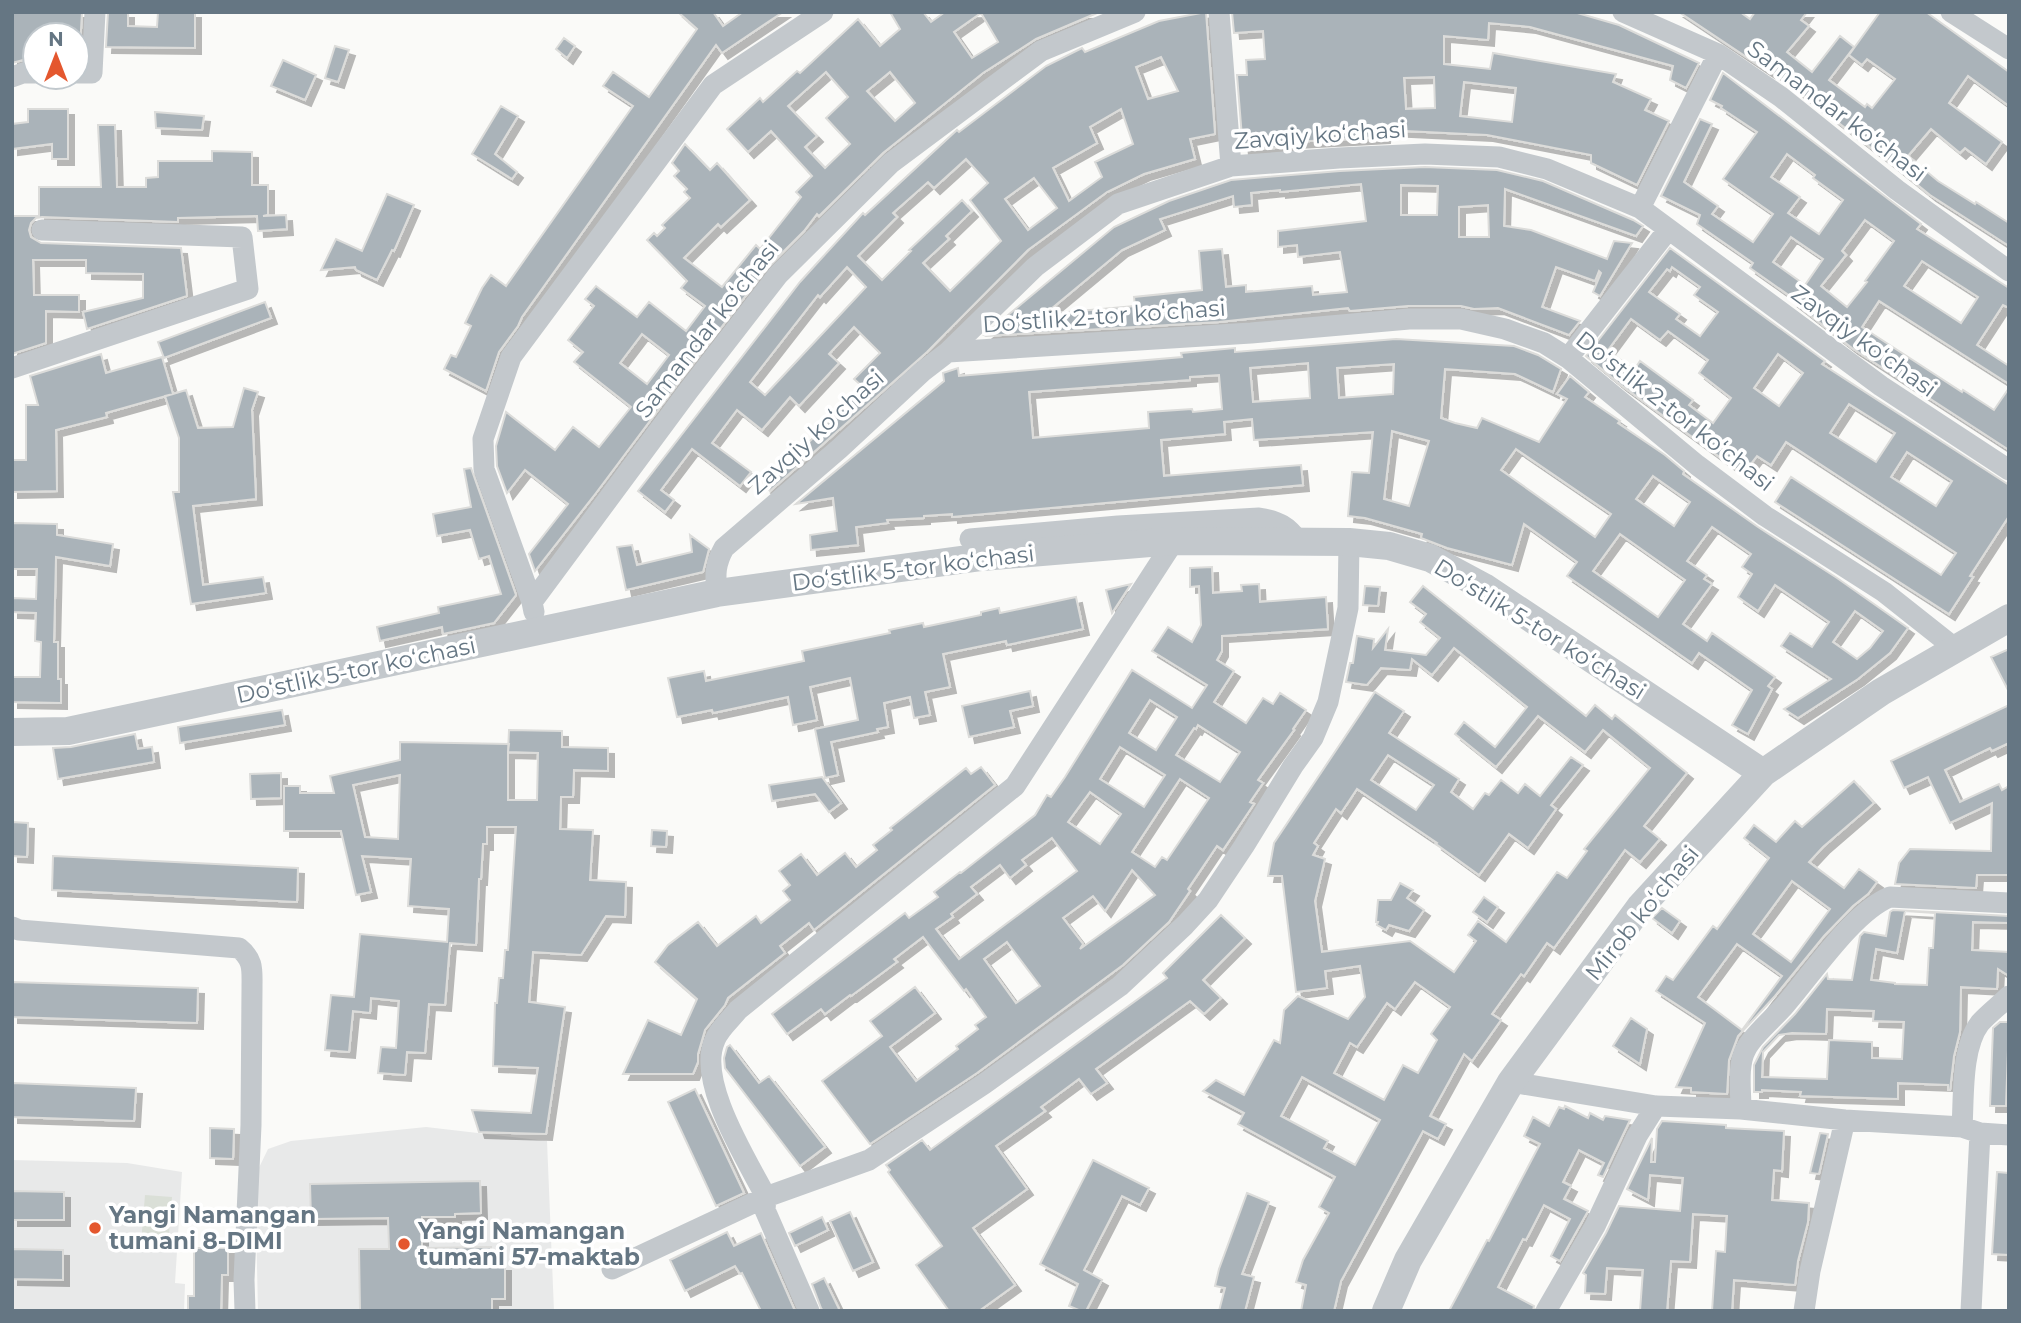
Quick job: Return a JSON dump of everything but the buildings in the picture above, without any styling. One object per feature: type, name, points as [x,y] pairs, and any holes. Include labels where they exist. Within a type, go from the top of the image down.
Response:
[{"type":"street","points":[[91,73],[95,12]]},
{"type":"street","points":[[538,631],[532,602],[484,469],[482,439],[511,357],[713,85],[823,12]]},
{"type":"street","name":"Samandar ko‘chasi","points":[[532,602],[778,275],[891,163],[1041,51],[1135,12]]},
{"type":"street","points":[[1219,12],[1231,166]]},
{"type":"street","name":"Samandar ko‘chasi","points":[[1623,12],[1718,54],[1781,97],[1897,190],[2009,271]]},
{"type":"street","points":[[1951,12],[2009,49]]},
{"type":"street","points":[[1640,208],[1718,54]]},
{"type":"street","name":"Zavqiy koʻchasi","points":[[717,593],[717,561],[724,548],[948,352],[1035,267],[1118,204],[1231,166],[1424,155],[1499,158],[1547,169],[1640,208],[1881,386],[2009,470]]},
{"type":"street","points":[[12,368],[248,289],[242,237],[42,230]]},
{"type":"street","points":[[1568,358],[1668,230]]},
{"type":"street","name":"Doʻstlik 2-tor koʻchasi","points":[[948,352],[1251,333],[1409,319],[1461,320],[1505,329],[1544,343],[1568,358],[1698,465],[1765,516],[1884,592],[1956,649]]},
{"type":"street","points":[[970,538],[1259,518],[1283,524],[1299,542]]},
{"type":"street","points":[[809,1311],[765,1210],[766,1197],[719,1104],[710,1060],[715,1040],[738,1010],[1016,786],[1174,541]]},
{"type":"street","name":"Doʻstlik 5-tor koʻchasi","points":[[12,732],[68,731],[717,593],[982,557],[1174,541],[1349,541],[1389,546],[1430,558],[1484,587],[1763,773]]},
{"type":"street","points":[[612,1269],[766,1197],[869,1160],[984,1084],[1120,986],[1185,925],[1208,900],[1313,738],[1328,702],[1348,608],[1349,541]]},
{"type":"street","name":"Mirob koʻchasi","points":[[1385,1311],[1408,1260],[1511,1082],[1640,907],[1763,773],[1881,692],[2009,618]]},
{"type":"street","points":[[1741,1109],[1742,1068],[1746,1049],[1870,908],[1891,897],[2009,903]]},
{"type":"street","points":[[12,927],[19,930],[239,948],[248,955],[252,967],[251,1125],[245,1311]]},
{"type":"street","points":[[1971,1311],[1971,1130],[1966,1066],[1973,1035],[1980,1024],[2009,996]]},
{"type":"street","points":[[1511,1082],[1656,1106],[1741,1109],[2009,1135]]},
{"type":"street","points":[[1546,1311],[1595,1226],[1637,1136],[1656,1106]]},
{"type":"street","points":[[1804,1311],[1810,1271],[1845,1120]]},
{"type":"shaded area","name":"Yangi Namangan tumani 57-maktab","points":[[426,1127],[547,1141],[554,1311],[258,1311],[255,1176],[268,1149],[291,1141]]},
{"type":"shaded area","name":"Yangi Namangan tumani 8-DIMI","points":[[12,1160],[127,1163],[182,1172],[175,1283],[185,1284],[184,1311],[12,1311]]},
{"type":"shaded area","points":[[145,1195],[172,1197],[168,1246],[141,1244]]},
{"type":"place","name":"Yangi Namangan tumani 8-DIMI","points":[[95,1228]]},
{"type":"place","name":"Yangi Namangan tumani 57-maktab","points":[[404,1244]]}]
